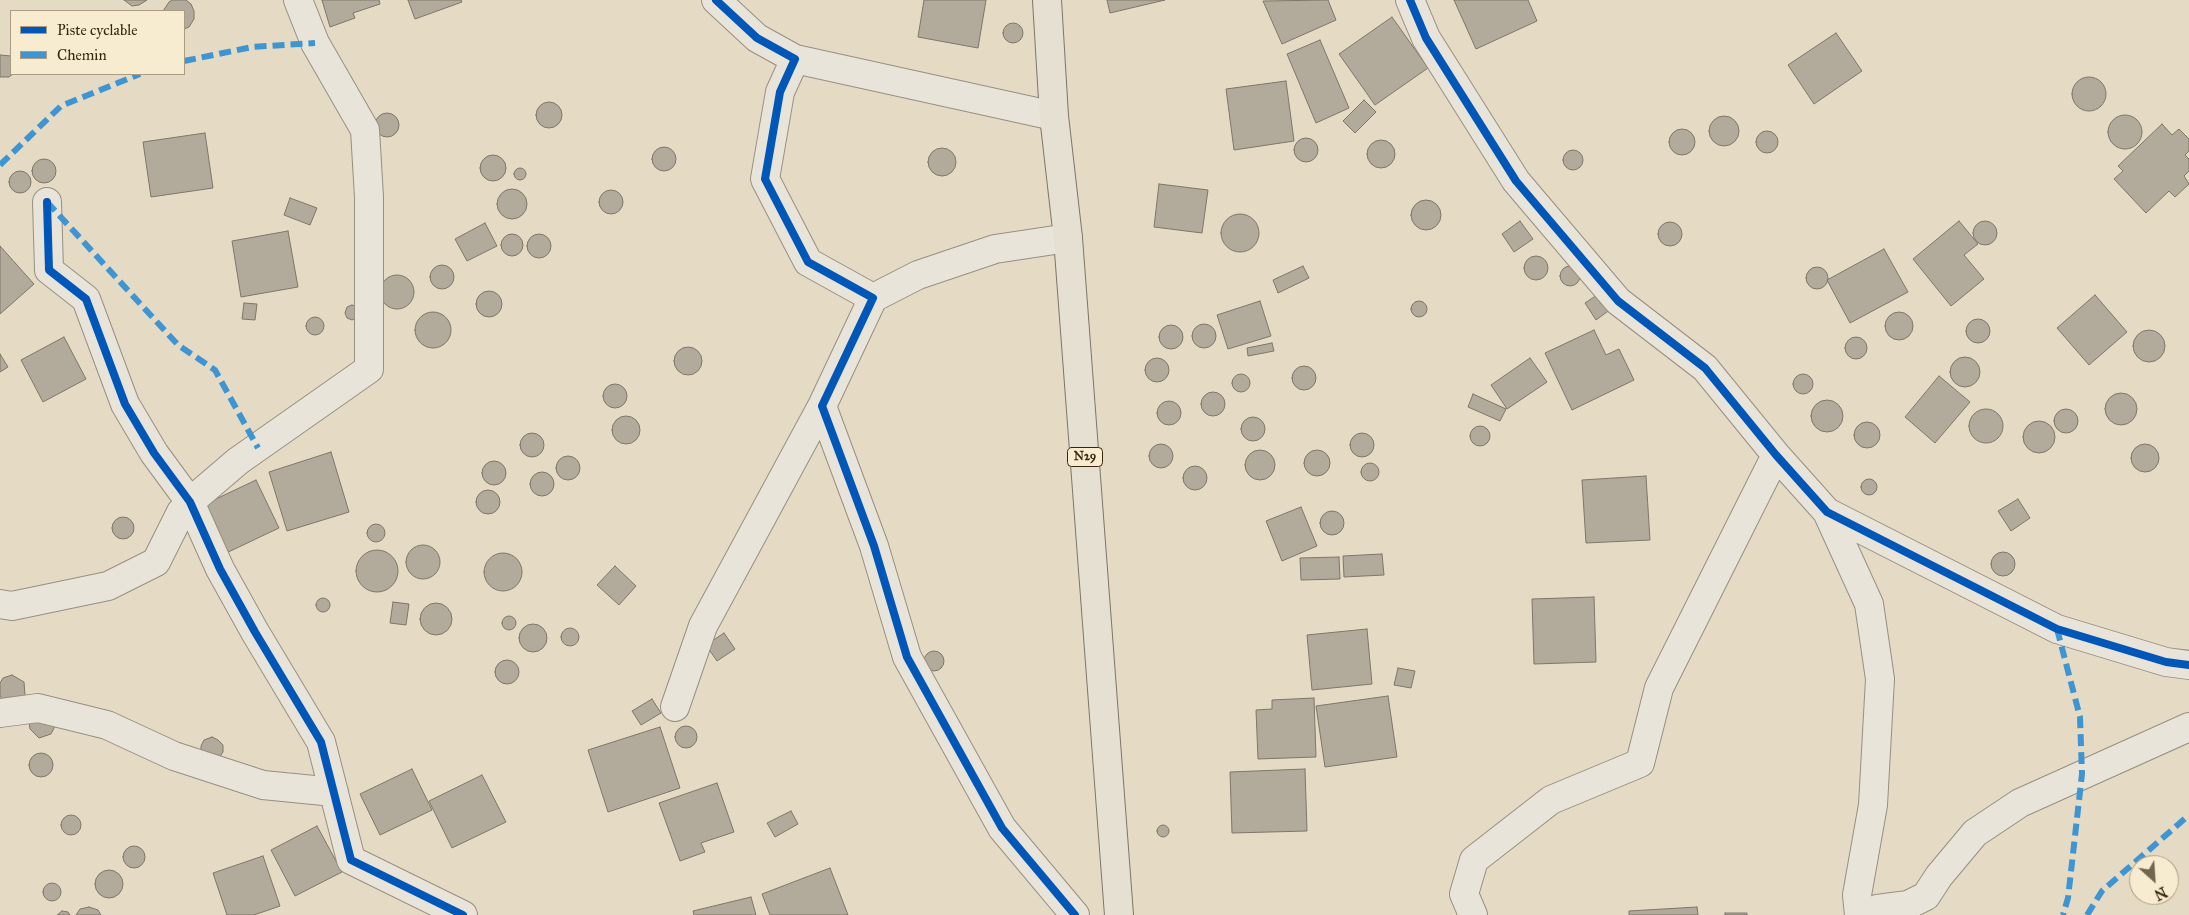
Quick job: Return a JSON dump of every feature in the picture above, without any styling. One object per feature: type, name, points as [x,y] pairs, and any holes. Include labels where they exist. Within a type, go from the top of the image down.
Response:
[{"type":"main road","name":"N29","points":[[1047,0],[1054,116],[1068,238],[1119,915]]},
{"type":"street","points":[[0,604],[12,606],[108,586],[156,562],[182,512],[190,502],[238,461],[369,369],[370,207],[366,130],[315,43],[298,0]]},
{"type":"street","points":[[716,0],[756,38],[795,59],[1054,116]]},
{"type":"street","points":[[1410,0],[1426,38],[1516,181],[1618,301],[1705,368],[1776,455],[1827,512],[1869,604],[1880,679],[1873,805],[1857,895],[1861,915],[1877,909],[1908,905],[1926,896],[1939,876],[1975,833],[2020,803],[2189,727]]},
{"type":"street","points":[[795,59],[780,92],[765,179],[808,262],[873,298]]},
{"type":"street","points":[[47,202],[48,270],[86,299],[125,404],[154,453],[190,502],[220,568],[255,632],[321,742],[351,860],[464,915]]},
{"type":"street","points":[[675,707],[703,626],[822,406],[873,298],[918,275],[995,249],[1068,238]]},
{"type":"street","points":[[822,406],[874,546],[907,657],[1002,828],[1075,915]]},
{"type":"street","points":[[1473,915],[1464,894],[1474,860],[1551,800],[1640,763],[1659,688],[1776,455]]},
{"type":"street","points":[[1827,512],[2056,629],[2166,662],[2189,665]]},
{"type":"street","points":[[0,713],[38,708],[107,725],[174,756],[263,785],[334,792]]},
{"type":"building","points":[[124,0],[147,0],[139,5],[132,6]]},
{"type":"building","points":[[172,0],[186,0],[191,4],[194,11],[194,19],[189,27],[185,29],[185,10],[164,10]]},
{"type":"building","points":[[322,0],[379,0],[380,4],[353,13],[355,18],[330,27]]},
{"type":"building","points":[[408,0],[461,0],[462,2],[415,19]]},
{"type":"building","points":[[924,0],[986,0],[978,48],[918,37]]},
{"type":"building","points":[[1107,0],[1165,0],[1110,13]]},
{"type":"building","points":[[1328,0],[1336,20],[1282,44],[1263,1]]},
{"type":"building","points":[[1454,0],[1528,0],[1537,21],[1476,49]]},
{"type":"building","points":[[1392,17],[1428,68],[1375,105],[1339,54]]},
{"type":"building","points":[[1009,23],[1017,23],[1023,29],[1023,37],[1017,43],[1009,43],[1003,37],[1003,29]]},
{"type":"building","points":[[1836,33],[1862,71],[1814,104],[1788,65]]},
{"type":"building","points":[[1320,40],[1349,108],[1316,123],[1287,54]]},
{"type":"building","points":[[0,55],[10,56],[10,75],[12,75],[9,77],[0,77]]},
{"type":"building","points":[[2089,77],[2101,82],[2106,94],[2101,106],[2089,111],[2077,106],[2072,94],[2077,82]]},
{"type":"building","points":[[1286,81],[1294,141],[1234,150],[1226,89]]},
{"type":"building","points":[[1364,100],[1376,112],[1355,133],[1343,121]]},
{"type":"building","points":[[549,102],[558,106],[562,115],[558,124],[549,128],[540,124],[536,115],[540,106]]},
{"type":"building","points":[[387,113],[392,114],[398,120],[398,130],[392,136],[387,137],[382,136],[376,130],[375,125],[376,120],[382,114]]},
{"type":"building","points":[[2125,115],[2132,116],[2137,120],[2141,125],[2141,139],[2137,144],[2132,148],[2125,149],[2118,148],[2113,144],[2109,139],[2108,132],[2109,125],[2113,120],[2118,116]]},
{"type":"building","points":[[1724,116],[1730,117],[1738,125],[1738,137],[1730,145],[1724,146],[1718,145],[1710,137],[1709,131],[1710,125],[1718,117]]},
{"type":"building","points":[[2162,124],[2172,135],[2179,129],[2189,139],[2189,151],[2185,155],[2189,159],[2189,171],[2184,176],[2189,184],[2175,197],[2169,191],[2146,213],[2114,179],[2123,171],[2118,166]]},
{"type":"building","points":[[1682,129],[1691,133],[1695,142],[1691,151],[1682,155],[1673,151],[1669,142],[1673,133]]},
{"type":"building","points":[[1767,131],[1775,134],[1778,142],[1775,150],[1767,153],[1759,150],[1756,142],[1759,134]]},
{"type":"building","points":[[205,133],[213,188],[151,197],[143,142]]},
{"type":"building","points":[[1306,138],[1315,141],[1318,150],[1315,159],[1306,162],[1297,159],[1294,150],[1297,141]]},
{"type":"building","points":[[1381,140],[1391,144],[1395,154],[1391,164],[1381,168],[1371,164],[1367,154],[1371,144]]},
{"type":"building","points":[[664,147],[669,148],[675,154],[675,164],[669,170],[664,171],[659,170],[653,164],[652,159],[653,154],[659,148]]},
{"type":"building","points":[[942,148],[952,152],[956,162],[952,172],[942,176],[932,172],[928,162],[932,152]]},
{"type":"building","points":[[1573,150],[1580,153],[1583,160],[1580,167],[1573,170],[1566,167],[1563,160],[1566,153]]},
{"type":"building","points":[[493,155],[502,159],[506,168],[502,177],[493,181],[484,177],[480,168],[484,159]]},
{"type":"building","points":[[44,159],[49,160],[55,166],[55,176],[49,182],[44,183],[39,182],[33,176],[32,171],[33,166],[39,160]]},
{"type":"building","points":[[518,168],[522,168],[526,174],[522,180],[518,180],[514,176],[514,172]]},
{"type":"building","points":[[20,171],[30,178],[31,182],[24,192],[20,193],[10,186],[9,182],[16,172]]},
{"type":"building","points":[[1159,184],[1208,190],[1202,233],[1154,227]]},
{"type":"building","points":[[512,189],[523,193],[527,204],[523,215],[512,219],[501,215],[497,204],[501,193]]},
{"type":"building","points":[[611,190],[616,191],[622,197],[622,207],[616,213],[611,214],[606,213],[600,207],[599,202],[600,197],[606,191]]},
{"type":"building","points":[[290,198],[317,208],[310,225],[284,215]]},
{"type":"building","points":[[1426,200],[1432,201],[1440,209],[1440,221],[1432,229],[1426,230],[1420,229],[1412,221],[1411,215],[1412,209],[1420,201]]},
{"type":"building","points":[[1240,214],[1253,220],[1259,233],[1253,246],[1240,252],[1227,246],[1221,233],[1227,220]]},
{"type":"building","points":[[1520,221],[1533,239],[1514,252],[1502,234]]},
{"type":"building","points":[[1959,221],[1978,244],[1964,255],[1984,279],[1951,306],[1913,259]]},
{"type":"building","points":[[1985,221],[1993,225],[1997,233],[1993,241],[1985,245],[1977,241],[1973,233],[1977,225]]},
{"type":"building","points":[[1670,222],[1679,225],[1682,234],[1679,243],[1670,246],[1661,243],[1658,234],[1661,225]]},
{"type":"building","points":[[485,223],[497,246],[467,261],[455,239]]},
{"type":"building","points":[[288,231],[298,287],[241,297],[232,241]]},
{"type":"building","points":[[512,234],[520,237],[523,245],[520,253],[512,256],[504,253],[501,245],[504,237]]},
{"type":"building","points":[[539,234],[548,237],[551,246],[548,255],[539,258],[530,255],[527,246],[530,237]]},
{"type":"building","points":[[0,246],[34,284],[0,314]]},
{"type":"building","points":[[1884,249],[1908,292],[1850,323],[1827,280]]},
{"type":"building","points":[[1536,256],[1545,259],[1548,268],[1545,277],[1536,280],[1527,277],[1524,268],[1527,259]]},
{"type":"building","points":[[442,265],[447,266],[453,272],[453,282],[447,288],[442,289],[437,288],[431,282],[430,277],[431,272],[437,266]]},
{"type":"building","points":[[1303,266],[1309,278],[1278,293],[1273,280]]},
{"type":"building","points":[[1570,266],[1577,269],[1580,276],[1577,283],[1570,286],[1563,283],[1560,276],[1563,269]]},
{"type":"building","points":[[1817,267],[1825,270],[1828,278],[1825,286],[1817,289],[1809,286],[1806,278],[1809,270]]},
{"type":"building","points":[[397,275],[409,280],[414,292],[409,304],[397,309],[385,304],[380,292],[385,280]]},
{"type":"building","points":[[489,291],[498,295],[502,304],[498,313],[489,317],[480,313],[476,304],[480,295]]},
{"type":"building","points":[[1600,293],[1611,309],[1596,320],[1585,303]]},
{"type":"building","points":[[2095,295],[2127,332],[2089,365],[2057,328]]},
{"type":"building","points":[[1260,301],[1271,336],[1228,349],[1217,315]]},
{"type":"building","points":[[1416,301],[1422,301],[1427,306],[1425,315],[1416,317],[1411,312],[1411,306]]},
{"type":"building","points":[[244,303],[257,304],[255,320],[242,319]]},
{"type":"building","points":[[352,305],[358,308],[357,318],[352,320],[347,318],[345,313],[347,307]]},
{"type":"building","points":[[433,312],[440,313],[446,317],[450,323],[450,337],[446,343],[440,347],[433,348],[426,347],[420,343],[416,337],[415,330],[416,323],[420,317],[426,313]]},
{"type":"building","points":[[1899,312],[1909,316],[1913,326],[1909,336],[1899,340],[1889,336],[1885,326],[1889,316]]},
{"type":"building","points":[[315,317],[321,320],[324,326],[321,332],[315,335],[309,332],[306,326],[309,320]]},
{"type":"building","points":[[1978,319],[1986,323],[1990,331],[1986,339],[1978,343],[1970,339],[1966,331],[1970,323]]},
{"type":"building","points":[[1204,324],[1213,327],[1216,336],[1213,345],[1204,348],[1195,345],[1192,336],[1195,327]]},
{"type":"building","points":[[1171,325],[1176,326],[1182,332],[1182,342],[1176,348],[1171,349],[1166,348],[1160,342],[1159,337],[1160,332],[1166,326]]},
{"type":"building","points":[[1594,330],[1606,355],[1619,349],[1634,380],[1572,410],[1545,353]]},
{"type":"building","points":[[2149,330],[2160,335],[2165,346],[2160,357],[2149,362],[2138,357],[2133,346],[2138,335]]},
{"type":"building","points":[[64,337],[86,379],[43,402],[21,360]]},
{"type":"building","points":[[1856,337],[1864,340],[1867,348],[1864,356],[1856,359],[1848,356],[1845,348],[1848,340]]},
{"type":"building","points":[[1272,343],[1274,351],[1248,356],[1247,348]]},
{"type":"building","points":[[688,347],[698,351],[702,361],[698,371],[688,375],[678,371],[674,361],[678,351]]},
{"type":"building","points":[[0,354],[8,367],[0,372]]},
{"type":"building","points":[[1965,357],[1971,358],[1979,366],[1979,378],[1971,386],[1965,387],[1959,386],[1951,378],[1950,372],[1951,366],[1959,358]]},
{"type":"building","points":[[1157,358],[1166,361],[1169,370],[1166,379],[1157,382],[1148,379],[1145,370],[1148,361]]},
{"type":"building","points":[[1530,358],[1547,382],[1507,409],[1491,385]]},
{"type":"building","points":[[1304,366],[1313,369],[1316,378],[1313,387],[1304,390],[1295,387],[1292,378],[1295,369]]},
{"type":"building","points":[[1241,374],[1247,377],[1250,383],[1247,389],[1241,392],[1235,389],[1232,383],[1235,377]]},
{"type":"building","points":[[1803,374],[1810,377],[1813,384],[1810,391],[1803,394],[1796,391],[1793,384],[1796,377]]},
{"type":"building","points":[[1939,376],[1970,402],[1935,443],[1905,417]]},
{"type":"building","points":[[615,384],[620,385],[626,391],[626,401],[620,407],[615,408],[610,407],[604,401],[603,396],[604,391],[610,385]]},
{"type":"building","points":[[1213,392],[1222,395],[1225,404],[1222,413],[1213,416],[1204,413],[1201,404],[1204,395]]},
{"type":"building","points":[[2121,393],[2127,394],[2132,398],[2136,403],[2136,415],[2132,420],[2127,424],[2121,425],[2115,424],[2110,420],[2106,415],[2105,409],[2106,403],[2110,398],[2115,394]]},
{"type":"building","points":[[1473,394],[1506,409],[1500,421],[1468,407]]},
{"type":"building","points":[[1827,400],[1838,405],[1843,416],[1838,427],[1827,432],[1816,427],[1811,416],[1816,405]]},
{"type":"building","points":[[1169,401],[1178,404],[1181,413],[1178,422],[1169,425],[1160,422],[1157,413],[1160,404]]},
{"type":"building","points":[[1986,409],[1993,410],[1998,414],[2002,419],[2002,433],[1998,438],[1993,442],[1986,443],[1979,442],[1974,438],[1970,433],[1969,426],[1970,419],[1974,414],[1979,410]]},
{"type":"building","points":[[2066,409],[2075,412],[2078,421],[2075,430],[2066,433],[2057,430],[2054,421],[2057,412]]},
{"type":"building","points":[[626,416],[636,420],[640,430],[636,440],[626,444],[616,440],[612,430],[616,420]]},
{"type":"building","points":[[1253,417],[1262,420],[1265,429],[1262,438],[1253,441],[1244,438],[1241,429],[1244,420]]},
{"type":"building","points":[[2039,421],[2045,422],[2050,426],[2054,431],[2054,443],[2050,448],[2045,452],[2039,453],[2033,452],[2028,448],[2024,443],[2023,437],[2024,431],[2028,426],[2033,422]]},
{"type":"building","points":[[1867,422],[1876,426],[1880,435],[1876,444],[1867,448],[1858,444],[1854,435],[1858,426]]},
{"type":"building","points":[[1480,426],[1487,429],[1490,436],[1487,443],[1480,446],[1473,443],[1470,436],[1473,429]]},
{"type":"building","points":[[532,433],[541,436],[544,445],[541,454],[532,457],[523,454],[520,445],[523,436]]},
{"type":"building","points":[[1362,433],[1367,434],[1373,440],[1373,450],[1367,456],[1362,457],[1357,456],[1351,450],[1350,445],[1351,440],[1357,434]]},
{"type":"building","points":[[1161,444],[1170,447],[1173,456],[1170,465],[1161,468],[1152,465],[1149,456],[1152,447]]},
{"type":"building","points":[[2145,444],[2155,448],[2159,458],[2155,468],[2145,472],[2135,468],[2131,458],[2135,448]]},
{"type":"building","points":[[1260,450],[1271,454],[1275,465],[1271,476],[1260,480],[1249,476],[1245,465],[1249,454]]},
{"type":"building","points":[[1317,450],[1326,454],[1330,463],[1326,472],[1317,476],[1308,472],[1304,463],[1308,454]]},
{"type":"building","points":[[331,452],[349,512],[287,531],[269,472]]},
{"type":"building","points":[[568,456],[573,457],[579,463],[579,473],[573,479],[568,480],[563,479],[557,473],[556,468],[557,463],[563,457]]},
{"type":"building","points":[[494,461],[503,464],[506,473],[503,482],[494,485],[485,482],[482,473],[485,464]]},
{"type":"building","points":[[1366,463],[1374,463],[1379,468],[1377,479],[1366,481],[1361,476],[1361,468]]},
{"type":"building","points":[[1195,466],[1200,467],[1206,473],[1206,483],[1200,489],[1195,490],[1190,489],[1184,483],[1183,478],[1184,473],[1190,467]]},
{"type":"building","points":[[542,472],[551,475],[554,484],[551,493],[542,496],[533,493],[530,484],[533,475]]},
{"type":"building","points":[[1646,476],[1650,540],[1586,543],[1582,480]]},
{"type":"building","points":[[1869,479],[1875,481],[1877,487],[1875,493],[1869,495],[1863,493],[1861,487],[1863,481]]},
{"type":"building","points":[[256,480],[279,528],[222,555],[199,507]]},
{"type":"building","points":[[488,490],[497,493],[500,502],[497,511],[488,514],[479,511],[476,502],[479,493]]},
{"type":"building","points":[[2018,499],[2030,518],[2011,531],[1998,511]]},
{"type":"building","points":[[1301,507],[1317,546],[1282,561],[1266,521]]},
{"type":"building","points":[[1332,511],[1337,512],[1343,518],[1343,528],[1337,534],[1332,535],[1327,534],[1321,528],[1320,523],[1321,518],[1327,512]]},
{"type":"building","points":[[123,517],[131,520],[134,528],[131,536],[123,539],[115,536],[112,528],[115,520]]},
{"type":"building","points":[[372,524],[380,524],[385,529],[383,540],[372,542],[367,537],[367,529]]},
{"type":"building","points":[[423,545],[435,550],[440,562],[435,574],[423,579],[411,574],[406,562],[411,550]]},
{"type":"building","points":[[377,550],[392,556],[398,571],[392,586],[377,592],[362,586],[356,571],[362,556]]},
{"type":"building","points":[[2003,552],[2011,556],[2015,564],[2011,572],[2003,576],[1995,572],[1991,564],[1995,556]]},
{"type":"building","points":[[503,553],[517,558],[522,572],[517,586],[503,591],[489,586],[484,572],[489,558]]},
{"type":"building","points":[[1382,554],[1384,575],[1344,577],[1343,556]]},
{"type":"building","points":[[1339,557],[1340,579],[1301,580],[1300,558]]},
{"type":"building","points":[[615,566],[636,586],[619,605],[597,585]]},
{"type":"building","points":[[1594,597],[1596,662],[1534,664],[1532,599]]},
{"type":"building","points":[[320,598],[326,598],[330,605],[326,612],[320,612],[316,608],[316,602]]},
{"type":"building","points":[[393,602],[409,604],[406,625],[390,623]]},
{"type":"building","points":[[436,603],[442,604],[447,608],[451,613],[451,625],[447,630],[442,634],[436,635],[430,634],[425,630],[421,625],[420,619],[421,613],[425,608],[430,604]]},
{"type":"building","points":[[509,616],[514,618],[516,623],[514,628],[509,630],[504,628],[502,623],[504,618]]},
{"type":"building","points":[[533,624],[543,628],[547,638],[543,648],[533,652],[523,648],[519,638],[523,628]]},
{"type":"building","points":[[570,628],[576,631],[579,637],[576,643],[570,646],[564,643],[561,637],[564,631]]},
{"type":"building","points":[[1367,629],[1372,684],[1312,690],[1307,635]]},
{"type":"building","points":[[724,633],[735,649],[717,661],[706,645]]},
{"type":"building","points":[[934,651],[941,654],[944,661],[941,668],[934,671],[927,668],[924,661],[927,654]]},
{"type":"building","points":[[507,660],[512,661],[518,667],[518,677],[512,683],[507,684],[502,683],[496,677],[495,672],[496,667],[502,661]]},
{"type":"building","points":[[1398,668],[1415,671],[1411,688],[1394,685]]},
{"type":"building","points":[[12,675],[24,682],[25,695],[22,699],[5,702],[0,696],[0,683],[3,678]]},
{"type":"building","points":[[1388,696],[1397,757],[1325,767],[1316,706]]},
{"type":"building","points":[[1314,698],[1316,757],[1258,759],[1256,710],[1272,709],[1272,700]]},
{"type":"building","points":[[652,699],[661,713],[641,725],[632,711]]},
{"type":"building","points":[[29,721],[55,722],[55,726],[51,734],[39,738],[30,729]]},
{"type":"building","points":[[686,726],[694,729],[697,737],[694,745],[686,748],[678,745],[675,737],[678,729]]},
{"type":"building","points":[[660,727],[680,788],[608,812],[588,750]]},
{"type":"building","points":[[212,737],[223,745],[223,752],[219,758],[201,753],[201,746],[204,740]]},
{"type":"building","points":[[41,753],[50,756],[53,765],[50,774],[41,777],[32,774],[29,765],[32,756]]},
{"type":"building","points":[[412,769],[432,810],[380,835],[360,794]]},
{"type":"building","points":[[1305,769],[1307,831],[1232,833],[1230,772]]},
{"type":"building","points":[[482,775],[506,822],[452,848],[429,801]]},
{"type":"building","points":[[717,783],[734,832],[701,843],[705,852],[680,861],[659,803]]},
{"type":"building","points":[[791,811],[798,824],[775,837],[767,823]]},
{"type":"building","points":[[71,815],[78,818],[81,825],[78,832],[71,835],[64,832],[61,825],[64,818]]},
{"type":"building","points":[[1161,825],[1165,825],[1169,831],[1165,837],[1161,837],[1157,833],[1157,829]]},
{"type":"building","points":[[317,826],[342,872],[295,896],[271,850]]},
{"type":"building","points":[[134,846],[142,849],[145,857],[142,865],[134,868],[126,865],[123,857],[126,849]]},
{"type":"building","points":[[263,856],[280,906],[254,915],[227,915],[213,873]]},
{"type":"building","points":[[830,868],[848,915],[770,915],[762,894]]},
{"type":"building","points":[[109,870],[119,874],[123,884],[119,894],[109,898],[99,894],[95,884],[99,874]]},
{"type":"building","points":[[52,883],[58,886],[61,892],[58,898],[52,901],[46,898],[43,892],[46,886]]},
{"type":"building","points":[[751,897],[756,915],[694,915],[693,911]]},
{"type":"building","points":[[89,907],[98,910],[101,915],[76,915],[80,909]]},
{"type":"building","points":[[1697,907],[1698,915],[1629,915],[1629,911]]},
{"type":"building","points":[[62,911],[68,912],[70,915],[57,915]]},
{"type":"building","points":[[1725,913],[1747,913],[1747,915],[1725,915]]},
{"type":"marked path","points":[[185,61],[252,47],[315,43]]},
{"type":"marked path","points":[[0,165],[61,106],[138,75]]},
{"type":"marked path","points":[[47,202],[178,345],[215,370],[258,448]]},
{"type":"marked path","points":[[2057,629],[2080,717],[2082,774],[2068,898],[2063,915]]},
{"type":"marked path","points":[[2087,915],[2102,891],[2189,815]]},
{"type":"cycle path","points":[[716,0],[757,38],[795,59],[780,92],[765,179],[808,262],[873,298],[822,406],[874,546],[907,657],[1002,828],[1075,915]]},
{"type":"cycle path","points":[[1410,0],[1426,38],[1516,181],[1618,301],[1705,368],[1776,455],[1827,512],[2057,629],[2166,662],[2189,665]]},
{"type":"cycle path","points":[[47,202],[49,270],[86,299],[125,404],[154,453],[190,502],[220,569],[255,632],[321,742],[351,860],[463,915]]}]
